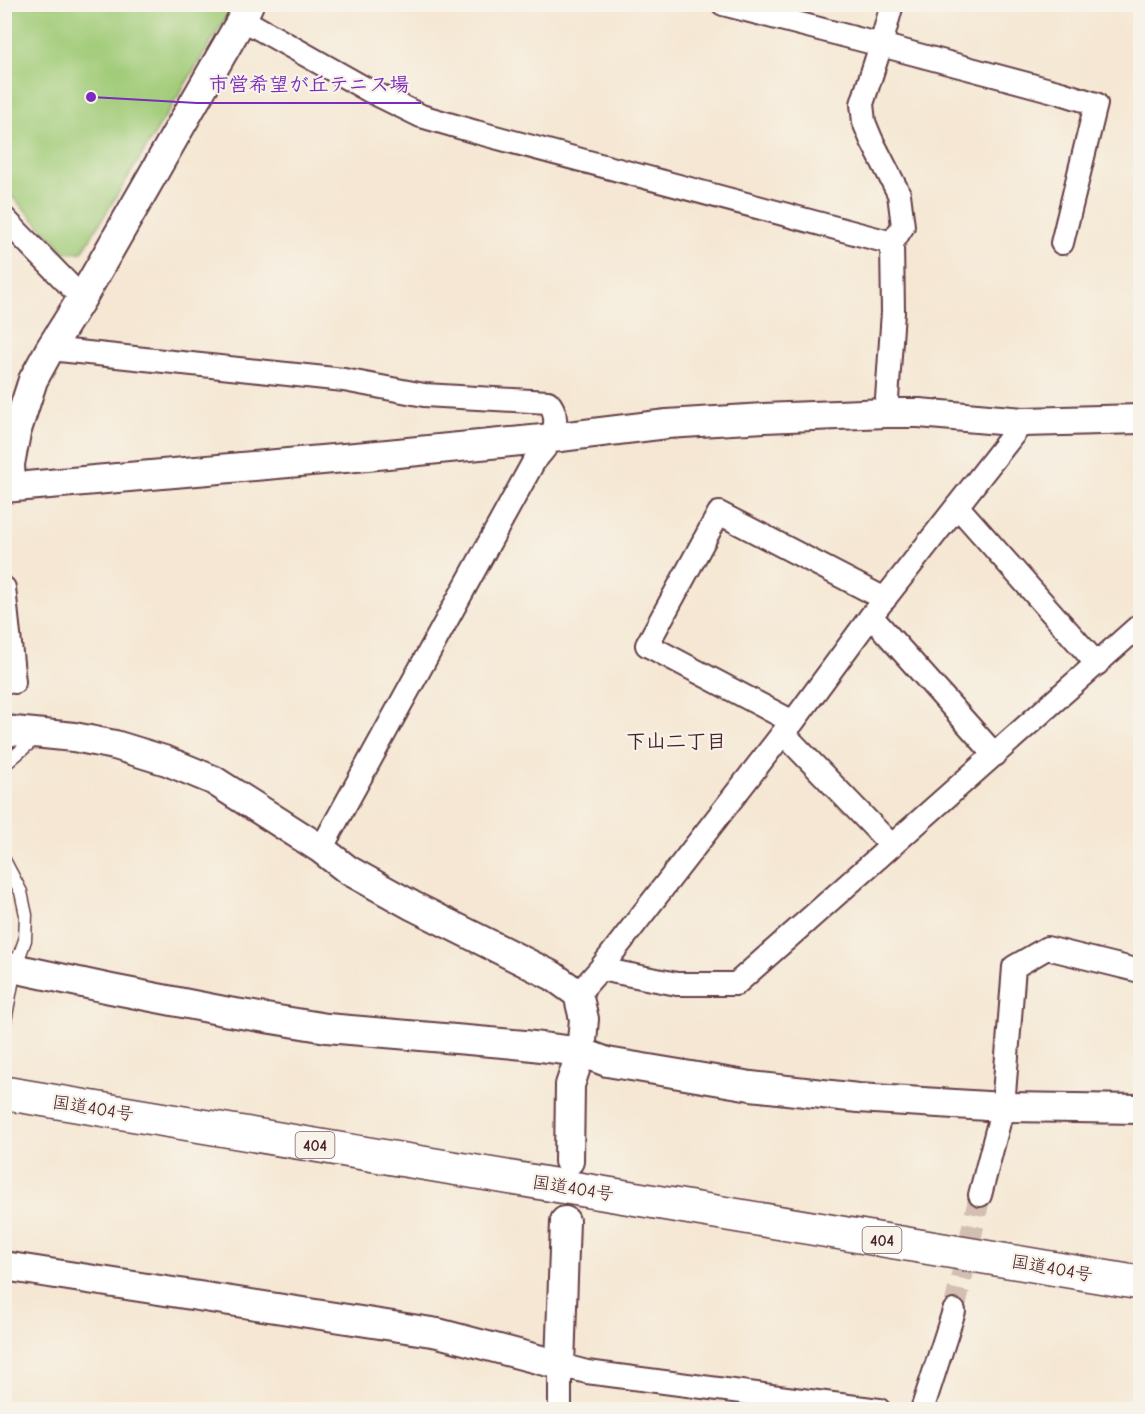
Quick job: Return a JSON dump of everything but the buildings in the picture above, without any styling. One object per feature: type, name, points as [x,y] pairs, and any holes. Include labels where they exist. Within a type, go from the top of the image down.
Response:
[{"type":"highway","name":"国道404号","points":[[4,1093],[1140,1283]]},
{"type":"street","points":[[723,4],[1095,104],[1062,243]]},
{"type":"street","points":[[886,412],[892,312],[892,243],[903,226],[899,194],[864,122],[862,104],[892,4]]},
{"type":"street","points":[[892,243],[421,116],[368,90],[246,12],[33,380],[16,433],[8,488],[367,456],[667,424],[886,412],[1023,422],[1140,419]]},
{"type":"street","points":[[4,218],[81,298]]},
{"type":"street","points":[[50,348],[344,380],[424,395],[548,402],[553,407],[555,423],[552,438],[533,463],[321,849]]},
{"type":"street","points":[[578,994],[600,969],[1023,422]]},
{"type":"street","points":[[957,506],[1097,664]]},
{"type":"street","points":[[892,846],[788,727],[647,645],[719,513],[878,608],[995,755]]},
{"type":"street","points":[[4,588],[14,682]]},
{"type":"street","points":[[600,969],[677,984],[736,984],[1140,625]]},
{"type":"street","points":[[4,730],[74,737],[115,745],[167,761],[213,780],[321,849],[348,870],[413,906],[553,976],[578,994],[584,1019],[581,1052],[570,1085],[569,1161]]},
{"type":"street","points":[[980,1195],[1003,1107],[1014,967],[1047,948],[1140,971]]},
{"type":"street","points":[[10,967],[229,1012],[327,1028],[581,1052],[607,1062],[751,1086],[858,1098],[1003,1107],[1140,1109]]},
{"type":"street","points":[[560,1410],[565,1221]]},
{"type":"street","points":[[4,1266],[438,1333],[587,1372],[879,1410]]},
{"type":"street","points":[[922,1410],[954,1311]]},
{"type":"lane","points":[[4,765],[41,733]]},
{"type":"lane","points":[[4,860],[21,892],[26,915],[25,940],[10,967],[4,1026]]},
{"type":"path","points":[[4,1408],[63,1410]]},
{"type":"green space","points":[[5,5],[234,5],[82,252],[66,253],[5,189]]},
{"type":"waterway","points":[[4,712],[25,715]]},
{"type":"tunnel","points":[[954,1311],[980,1195]]},
{"type":"place","name":"市営希望が丘テニス場","points":[[91,97]]},
{"type":"district","name":"下山二丁目","points":[[676,741]]}]
